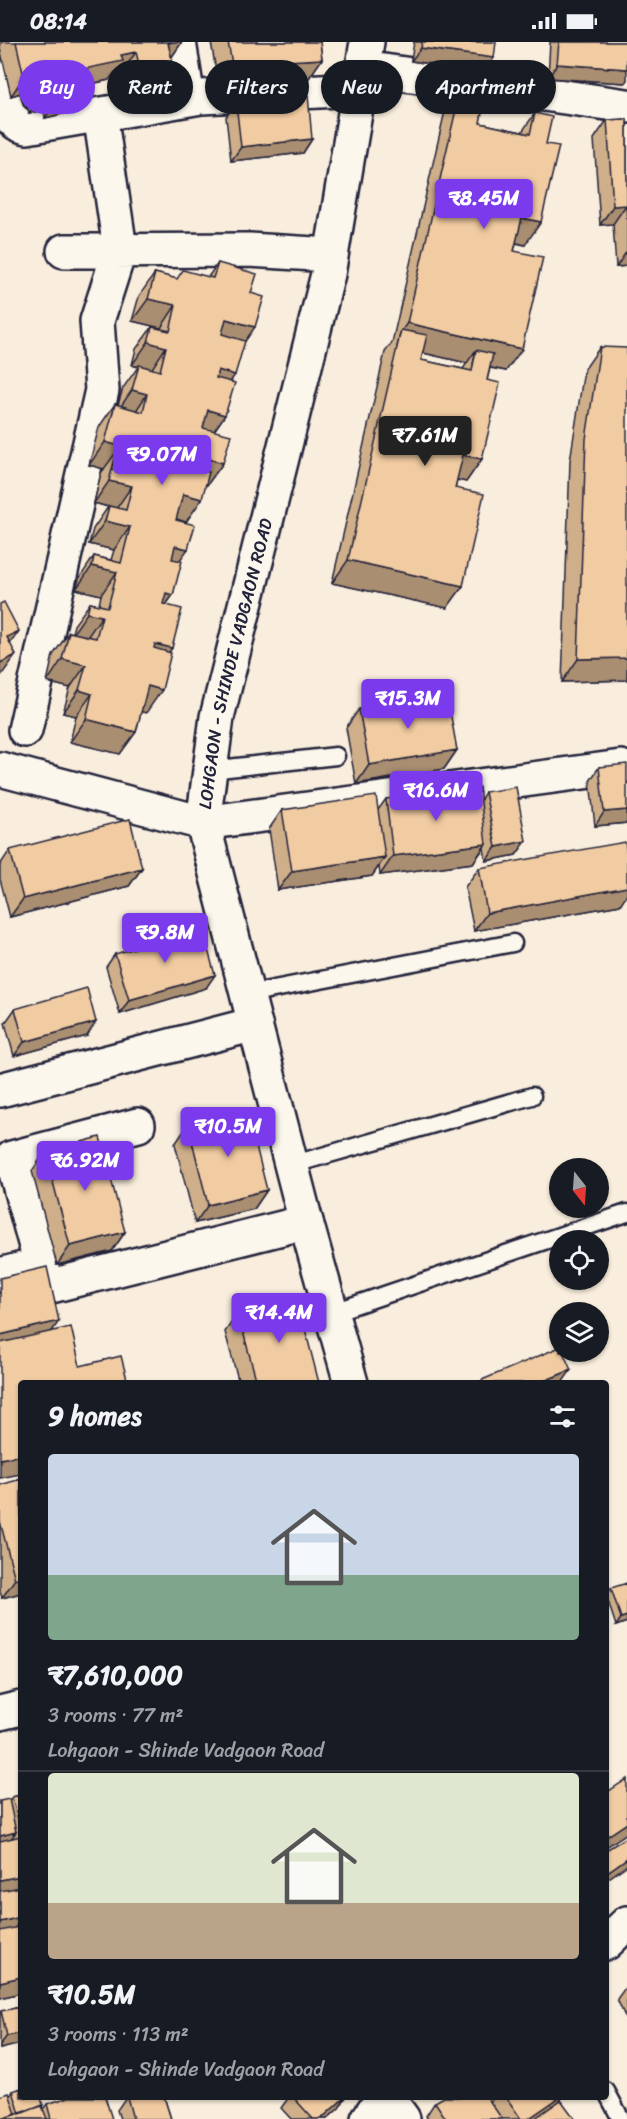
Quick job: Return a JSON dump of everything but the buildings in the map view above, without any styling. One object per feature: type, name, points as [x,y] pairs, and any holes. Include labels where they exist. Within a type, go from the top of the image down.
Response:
[{"type":"street","points":[[179,42],[182,60]]},
{"type":"street","points":[[403,72],[627,106]]},
{"type":"street","points":[[193,98],[321,74]]},
{"type":"street","points":[[0,76],[7,112],[19,126],[27,127],[107,113]]},
{"type":"street","points":[[25,730],[102,390],[98,321],[120,249],[100,114]]},
{"type":"street","name":"LOHGAON - SHINDE VADGAON ROAD","points":[[350,1380],[306,1222],[203,823],[217,717],[331,255],[355,114]]},
{"type":"street","points":[[64,251],[249,250],[331,255]]},
{"type":"street","points":[[0,769],[203,823],[621,767]]},
{"type":"street","points":[[0,1090],[251,1009]]},
{"type":"street","points":[[138,1125],[12,1158],[47,1287],[306,1222]]},
{"type":"street","points":[[0,1275],[41,1264]]},
{"type":"street","points":[[0,1713],[18,1709]]},
{"type":"street","points":[[609,1940],[627,1923]]},
{"type":"street","points":[[368,2119],[383,2100]]},
{"type":"street","points":[[387,2100],[403,2119]]},
{"type":"lane","points":[[210,770],[336,756]]},
{"type":"lane","points":[[251,1009],[513,943]]},
{"type":"lane","points":[[291,1165],[532,1096]]},
{"type":"lane","points":[[331,1313],[627,1212]]},
{"type":"lane","points":[[609,2097],[621,2119]]}]
